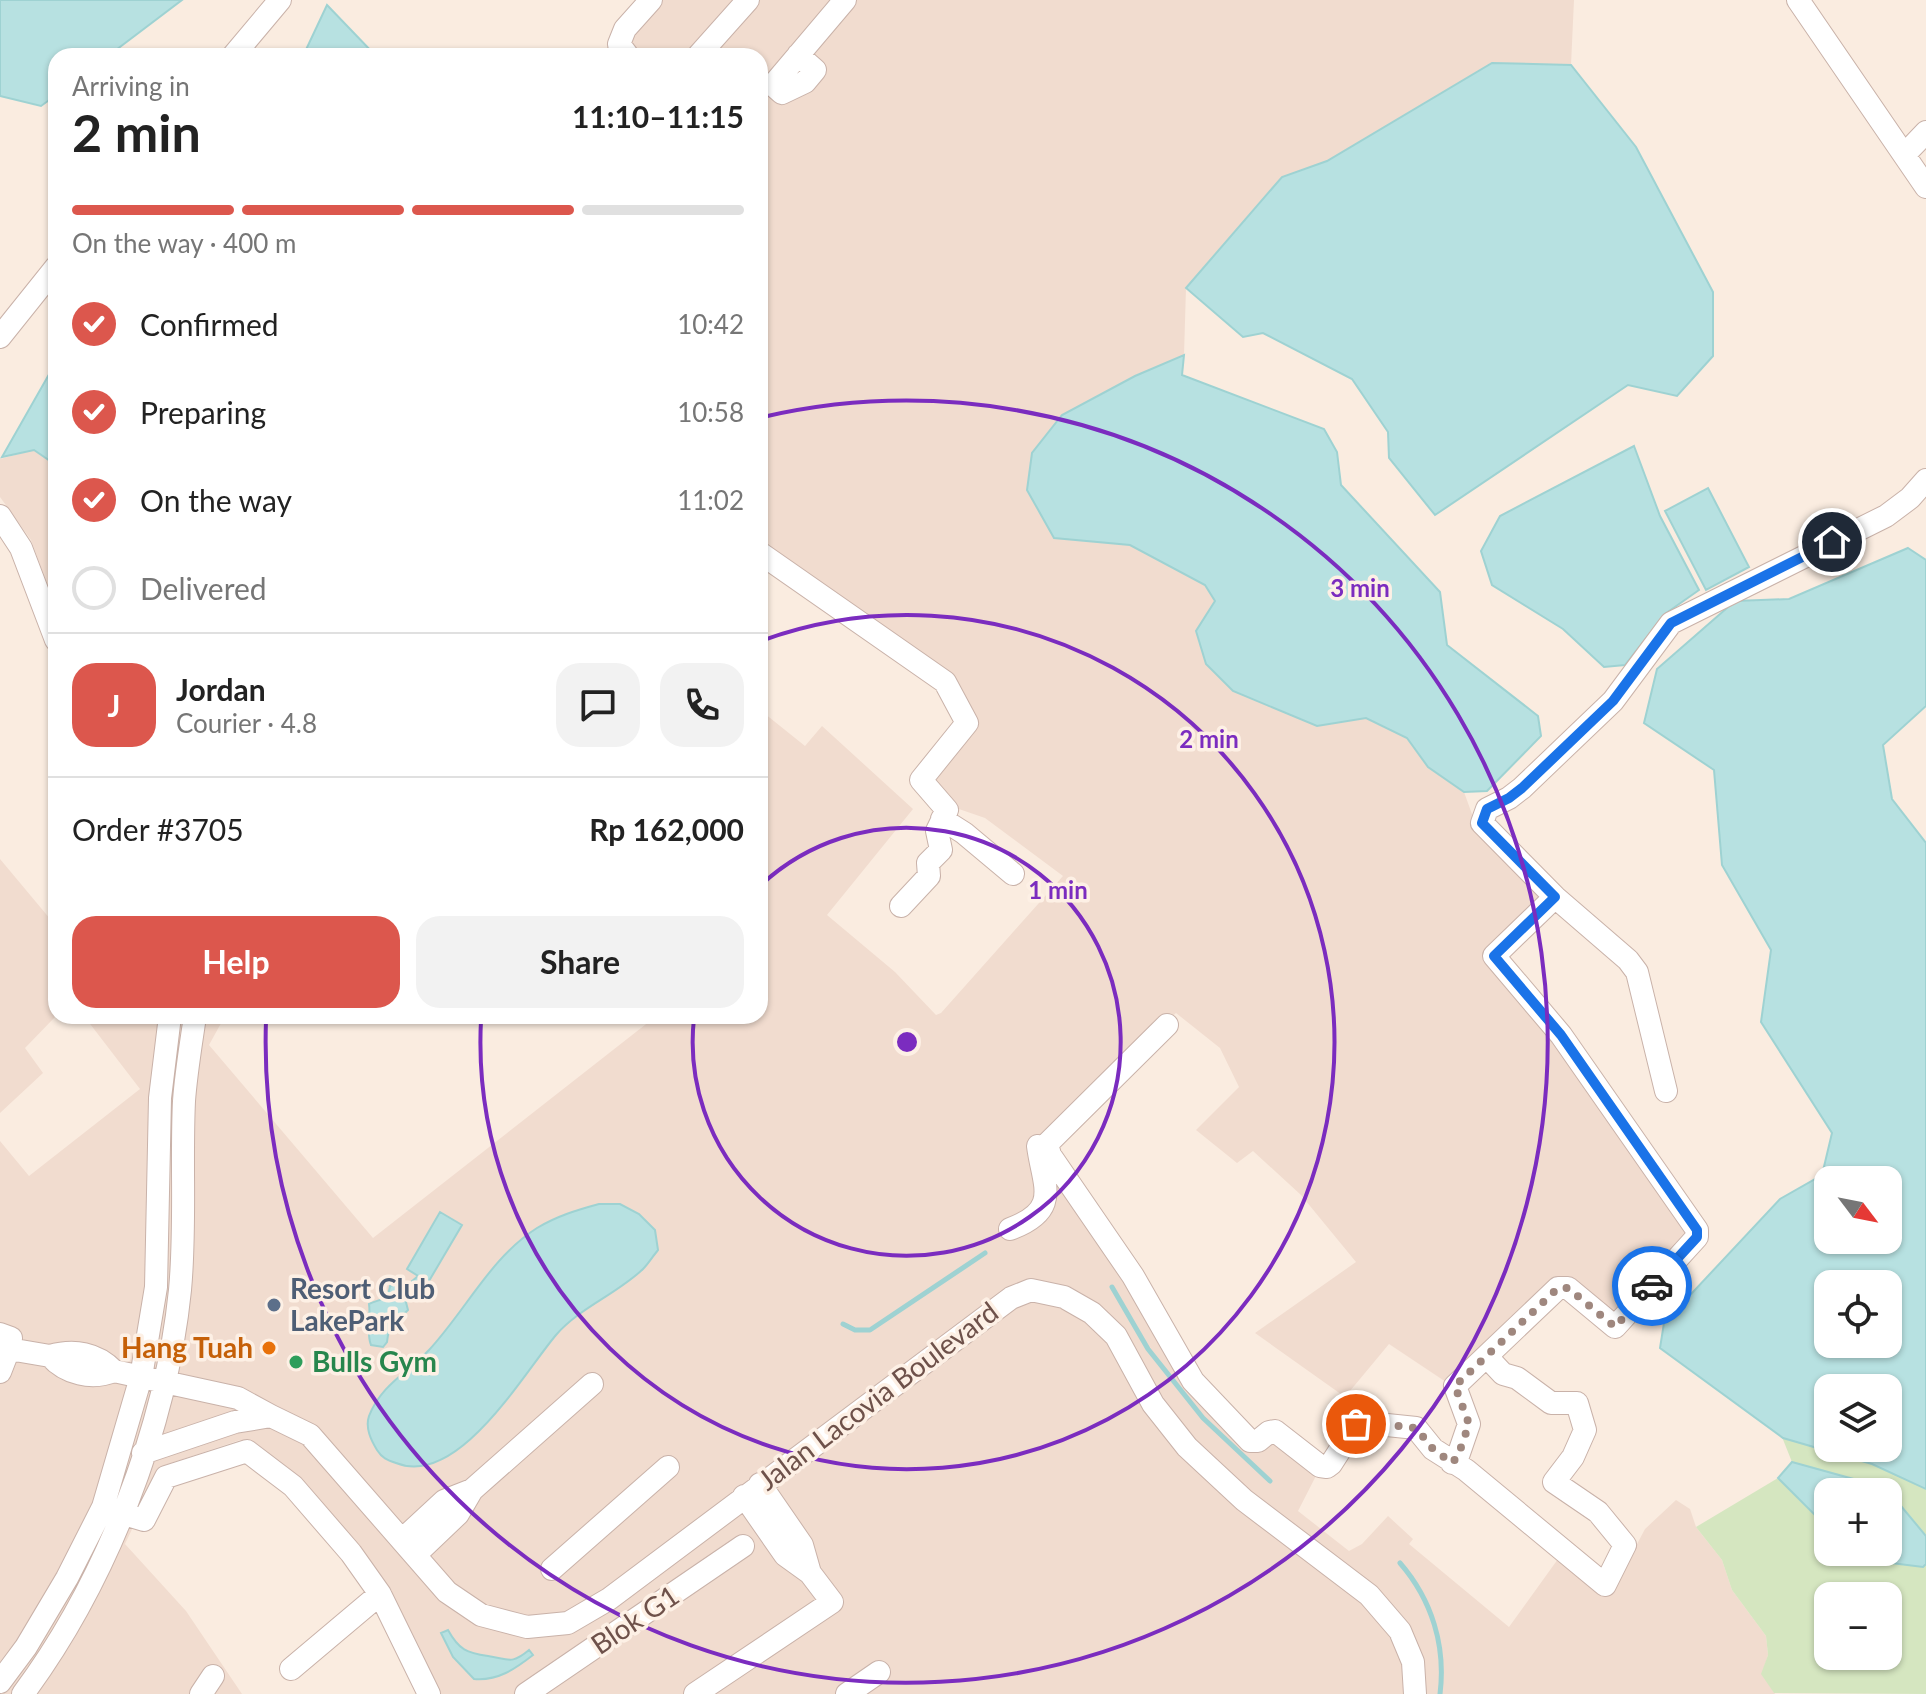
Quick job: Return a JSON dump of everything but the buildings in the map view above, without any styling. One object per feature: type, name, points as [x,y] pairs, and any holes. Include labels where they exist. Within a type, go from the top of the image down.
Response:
[{"type":"street","points":[[240,48],[280,0]]},
{"type":"street","points":[[622,48],[619,44],[625,29],[651,0]]},
{"type":"street","points":[[705,48],[748,0]]},
{"type":"street","points":[[768,89],[845,0]]},
{"type":"street","points":[[1798,0],[1926,187]]},
{"type":"street","points":[[1905,154],[1926,132]]},
{"type":"street","points":[[0,337],[48,277]]},
{"type":"street","points":[[1666,1091],[1637,972],[1628,960],[1555,897],[1482,823],[1487,809],[1522,788],[1613,701],[1671,623],[1886,516],[1910,498],[1926,480]]},
{"type":"street","points":[[0,516],[21,548],[48,619]]},
{"type":"street","points":[[768,559],[945,682],[967,723],[921,780],[947,810],[937,831],[941,850],[928,863],[929,876],[901,906]]},
{"type":"street","points":[[942,819],[964,833],[1013,874]]},
{"type":"street","points":[[1452,1463],[1458,1456],[1469,1424],[1455,1386],[1558,1288],[1568,1288],[1615,1327],[1697,1237],[1697,1230],[1561,1035],[1494,956],[1555,897]]},
{"type":"street","points":[[0,1682],[26,1647],[67,1578],[103,1507],[141,1377],[156,1287],[160,1098],[169,1024]]},
{"type":"street","points":[[23,1694],[62,1635],[124,1514],[165,1382],[180,1290],[184,1099],[194,1024]]},
{"type":"street","points":[[1010,1229],[1029,1222],[1045,1202],[1047,1180],[1038,1147],[1047,1144],[1167,1025]]},
{"type":"street","points":[[164,1066],[188,1069]]},
{"type":"street","points":[[1047,1144],[1050,1155],[1133,1276],[1193,1381],[1250,1441],[1258,1441],[1275,1431],[1320,1466],[1327,1467],[1356,1424],[1416,1428],[1433,1449],[1466,1470],[1605,1585],[1625,1545],[1598,1512],[1554,1482],[1573,1457],[1585,1430],[1577,1403],[1551,1403],[1517,1378],[1503,1374],[1487,1357]]},
{"type":"street","name":"Jalan Lacovia Boulevard","points":[[7,1340],[50,1356],[61,1368],[98,1377],[114,1371],[238,1398],[310,1435],[447,1592],[481,1615],[527,1627],[568,1623],[609,1599],[1011,1298],[1031,1290],[1064,1297],[1092,1313],[1116,1336],[1153,1404],[1187,1447],[1244,1500],[1369,1595],[1400,1631],[1413,1662],[1415,1694]]},
{"type":"street","points":[[0,1371],[7,1340]]},
{"type":"street","points":[[409,1547],[444,1501],[472,1490],[592,1384]]},
{"type":"street","points":[[143,1453],[235,1422],[271,1416]]},
{"type":"street","points":[[124,1514],[144,1520],[166,1477],[247,1451],[293,1486],[351,1553],[380,1594],[429,1694]]},
{"type":"street","points":[[552,1569],[668,1467]]},
{"type":"street","points":[[695,1694],[832,1602],[810,1573],[785,1555],[752,1490]]},
{"type":"street","name":"Blok G1","points":[[526,1694],[743,1546]]},
{"type":"street","points":[[291,1669],[380,1594]]},
{"type":"street","points":[[847,1694],[879,1672]]},
{"type":"shaded area","points":[[637,0],[1574,0],[1571,65],[1492,63],[1327,161],[1282,177],[1186,288],[1184,355],[1135,376],[1062,415],[1054,538],[1130,545],[1205,585],[1317,726],[1366,718],[1407,738],[1428,767],[1464,792],[1477,828],[1544,899],[1486,956],[1553,1033],[1694,1234],[1614,1320],[1561,1280],[1452,1386],[1389,1344],[1345,1397],[1255,1333],[1356,1262],[1301,1195],[1253,1151],[1237,1163],[1196,1130],[1239,1087],[1220,1048],[1176,1013],[1128,1055],[1040,1145],[1192,1384],[1253,1453],[1274,1437],[1320,1468],[1298,1511],[1349,1551],[1362,1544],[1388,1516],[1413,1539],[1409,1544],[1509,1627],[1558,1559],[1610,1595],[1645,1529],[1676,1500],[1690,1509],[1696,1527],[1722,1560],[1732,1590],[1766,1636],[1768,1655],[1762,1674],[1775,1694],[436,1694],[285,1467],[256,1443],[240,1440],[162,1466],[125,1544],[186,1611],[242,1694],[0,1694],[0,1141],[29,1176],[140,1089],[90,1024],[221,1024],[209,1045],[373,1238],[646,1024],[768,1024],[768,716],[805,746],[822,726],[913,809],[827,915],[895,972],[936,1015],[1063,876],[985,818],[956,808],[928,779],[977,727],[950,679],[768,553],[768,48],[607,48]]},
{"type":"shaded area","points":[[34,450],[48,460],[48,586],[31,540],[0,497],[0,459]]},
{"type":"shaded area","points":[[0,859],[48,916],[48,1024],[25,1048],[43,1073],[0,1113]]},
{"type":"green space","points":[[1782,1437],[1814,1447],[1814,1462],[1865,1462],[1872,1464],[1926,1489],[1926,1536],[1902,1507],[1902,1478],[1850,1478],[1792,1462]]},
{"type":"green space","points":[[1778,1478],[1814,1514],[1814,1566],[1902,1564],[1923,1567],[1926,1564],[1926,1694],[1774,1693],[1761,1674],[1768,1655],[1766,1636],[1732,1590],[1722,1560],[1696,1527]]},
{"type":"water","points":[[0,0],[182,0],[119,48],[48,48],[48,101],[41,106],[0,96]]},
{"type":"water","points":[[327,5],[368,48],[307,48]]},
{"type":"water","points":[[1492,63],[1571,65],[1636,147],[1713,292],[1713,356],[1677,396],[1628,385],[1435,515],[1389,458],[1388,432],[1352,379],[1263,333],[1243,337],[1186,288],[1282,177],[1327,161]]},
{"type":"water","points":[[1184,355],[1182,375],[1324,429],[1337,452],[1341,485],[1440,592],[1447,645],[1538,716],[1541,736],[1487,791],[1464,792],[1428,767],[1407,738],[1366,718],[1317,726],[1233,691],[1206,664],[1196,631],[1215,601],[1205,585],[1130,545],[1054,538],[1027,490],[1032,453],[1062,415],[1135,376]]},
{"type":"water","points":[[48,376],[48,460],[34,450],[2,457]]},
{"type":"water","points":[[1634,446],[1660,516],[1699,590],[1665,614],[1625,665],[1604,667],[1563,629],[1492,585],[1481,551],[1500,516]]},
{"type":"water","points":[[1708,488],[1749,567],[1706,590],[1665,511]]},
{"type":"water","points":[[1908,548],[1926,560],[1926,706],[1883,745],[1892,799],[1926,843],[1926,1489],[1865,1462],[1902,1462],[1902,1374],[1814,1374],[1814,1447],[1783,1438],[1660,1348],[1664,1323],[1780,1199],[1814,1180],[1814,1254],[1902,1254],[1902,1166],[1824,1166],[1832,1133],[1761,1022],[1771,950],[1722,865],[1714,770],[1644,723],[1657,669],[1735,601],[1789,599]]},
{"type":"water","points":[[599,1204],[620,1204],[639,1214],[655,1230],[658,1250],[645,1267],[565,1325],[487,1423],[465,1444],[443,1459],[419,1466],[396,1463],[383,1457],[369,1434],[368,1425],[369,1416],[380,1396],[429,1350],[492,1269],[521,1240],[552,1220]]},
{"type":"water","points":[[440,1212],[462,1225],[429,1281],[426,1293],[415,1294],[410,1283],[418,1276],[407,1269]]},
{"type":"water","points":[[396,1284],[402,1287],[408,1310],[391,1325],[383,1347],[371,1345],[369,1304],[385,1297],[390,1286]]},
{"type":"water","points":[[1792,1462],[1850,1478],[1814,1478],[1814,1514],[1778,1478]]},
{"type":"water","points":[[1902,1507],[1926,1536],[1926,1564],[1923,1567],[1902,1564]]},
{"type":"water","points":[[448,1630],[460,1646],[474,1653],[510,1660],[529,1650],[533,1655],[498,1676],[474,1679],[453,1657],[441,1633]]},
{"type":"waterway","points":[[843,1324],[855,1330],[870,1330],[985,1253]]},
{"type":"waterway","points":[[1112,1287],[1148,1349],[1203,1418],[1270,1481]]},
{"type":"waterway","points":[[1400,1563],[1421,1592],[1434,1624],[1441,1658],[1440,1694]]},
{"type":"way so far","points":[[1356,1424],[1416,1428],[1433,1449],[1452,1463],[1458,1456],[1469,1424],[1455,1386],[1558,1288],[1568,1288],[1615,1327],[1652,1286]]},
{"type":"place","name":"Resort Club LakePark","points":[[274,1305]]},
{"type":"place","name":"Hang Tuah","points":[[269,1348]]},
{"type":"place","name":"Bulls Gym","points":[[296,1362]]},
{"type":"route","points":[[1652,1286],[1697,1237],[1697,1230],[1561,1035],[1494,956],[1555,897],[1482,823],[1487,809],[1522,788],[1613,701],[1671,623],[1832,542]]}]
